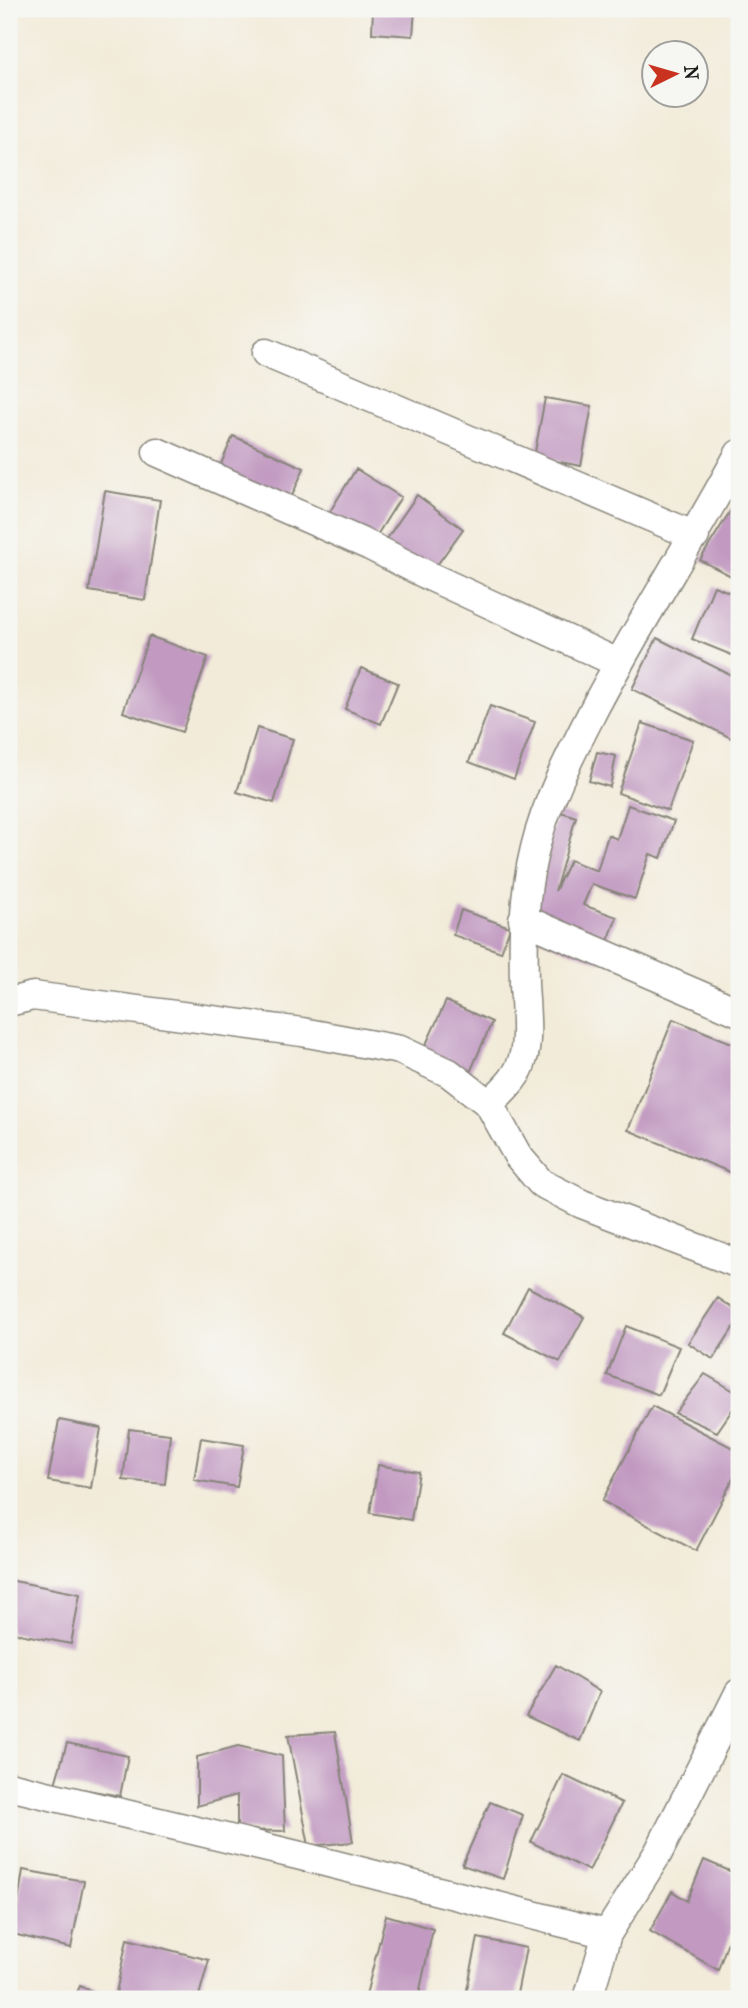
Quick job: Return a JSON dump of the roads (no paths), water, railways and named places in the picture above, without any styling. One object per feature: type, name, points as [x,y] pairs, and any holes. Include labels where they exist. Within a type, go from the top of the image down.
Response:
[{"type":"street","points":[[265,353],[695,536]]},
{"type":"street","points":[[157,452],[370,546],[618,663]]},
{"type":"street","points":[[489,1104],[515,1078],[524,1057],[523,919],[536,845],[553,797],[575,745],[618,663],[695,536],[739,454]]},
{"type":"street","points":[[523,919],[739,1012]]},
{"type":"street","points":[[9,1002],[33,996],[302,1032],[400,1050],[449,1073],[489,1104],[518,1156],[541,1183],[582,1204],[739,1264]]},
{"type":"street","points":[[589,1999],[607,1934],[658,1853],[739,1693]]},
{"type":"street","points":[[9,1786],[297,1855],[607,1934]]}]
